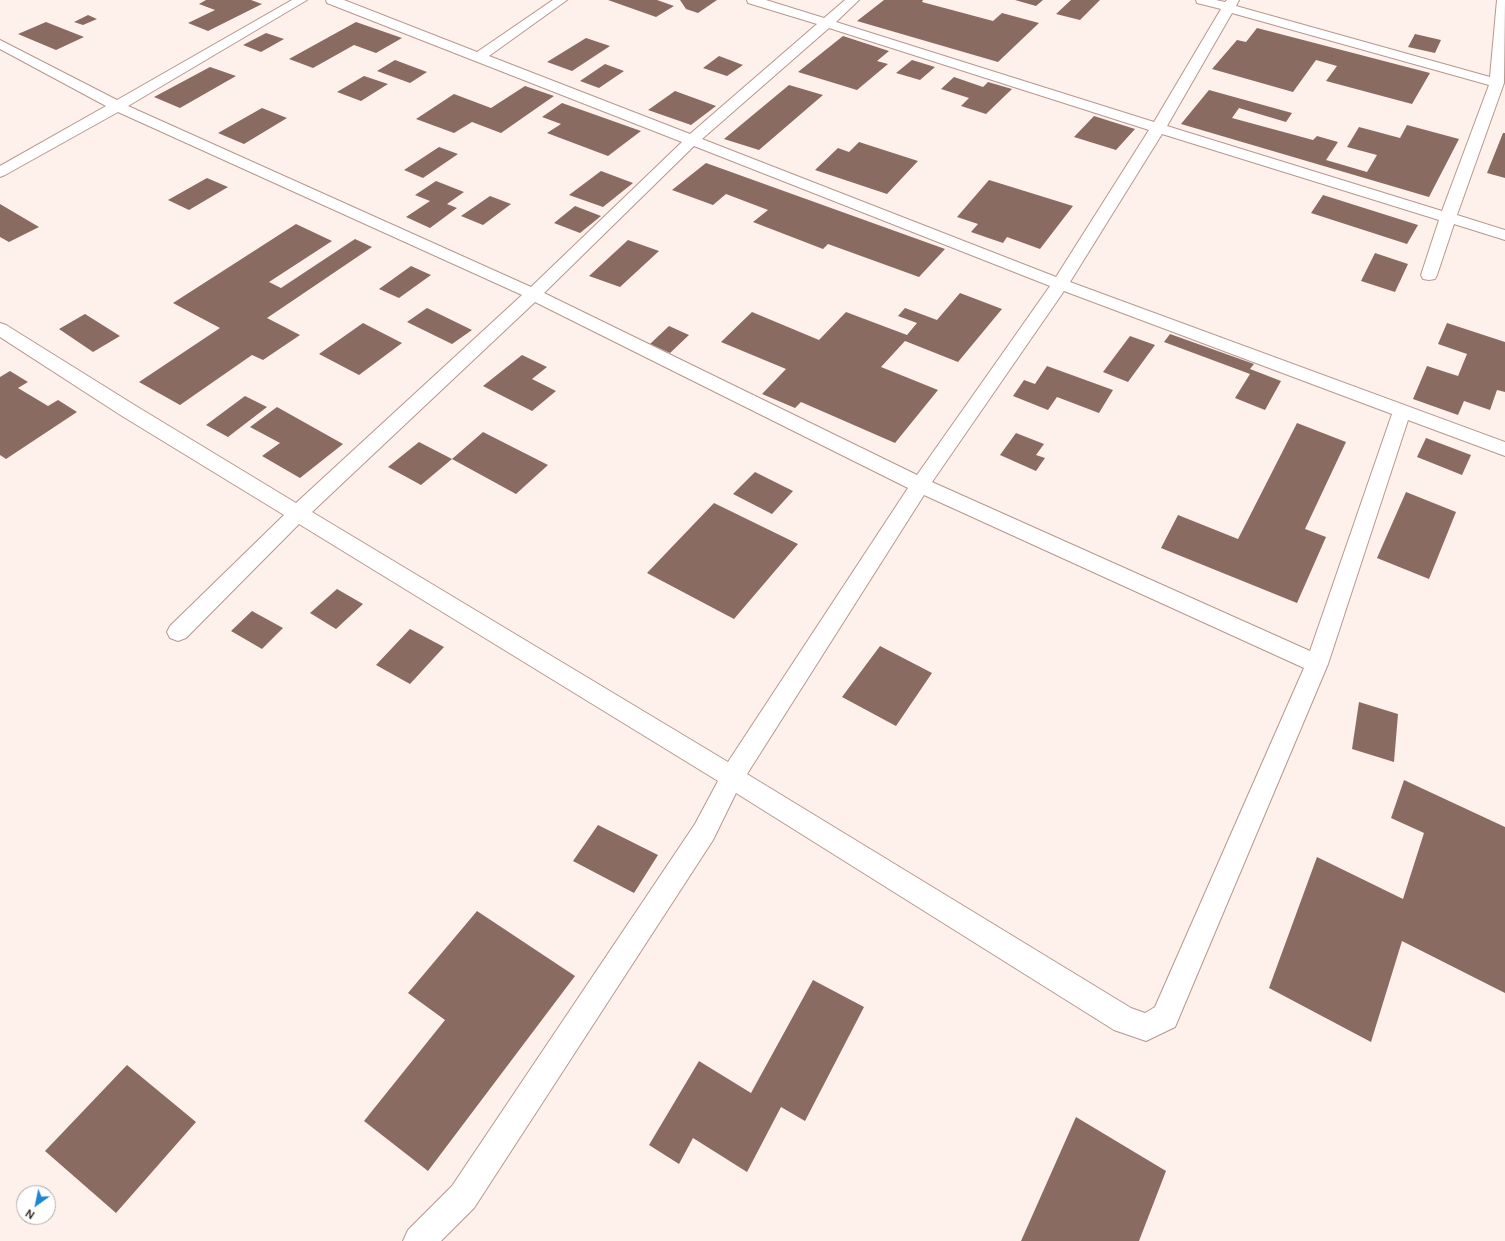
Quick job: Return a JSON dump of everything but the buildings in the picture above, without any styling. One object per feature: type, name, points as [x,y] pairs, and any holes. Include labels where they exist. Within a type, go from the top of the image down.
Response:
[{"type":"street","points":[[0,172],[301,0]]},
{"type":"street","points":[[332,0],[480,56],[1060,284],[1505,449]]},
{"type":"street","points":[[480,56],[561,0]]},
{"type":"street","points":[[753,0],[1158,128],[1505,235]]},
{"type":"street","points":[[178,632],[298,513],[533,294],[692,140],[853,0]]},
{"type":"street","points":[[1202,0],[1231,4],[1497,83]]},
{"type":"street","points":[[1429,275],[1448,217],[1497,83],[1503,0]]},
{"type":"street","points":[[420,1241],[463,1197],[704,832],[732,777],[920,485],[1060,284],[1158,128],[1231,4]]},
{"type":"street","points":[[0,44],[117,106],[533,294],[920,485],[1317,664]]},
{"type":"street","points":[[0,329],[129,411],[732,777],[1124,1020],[1146,1028],[1165,1018],[1317,664],[1402,412]]}]
